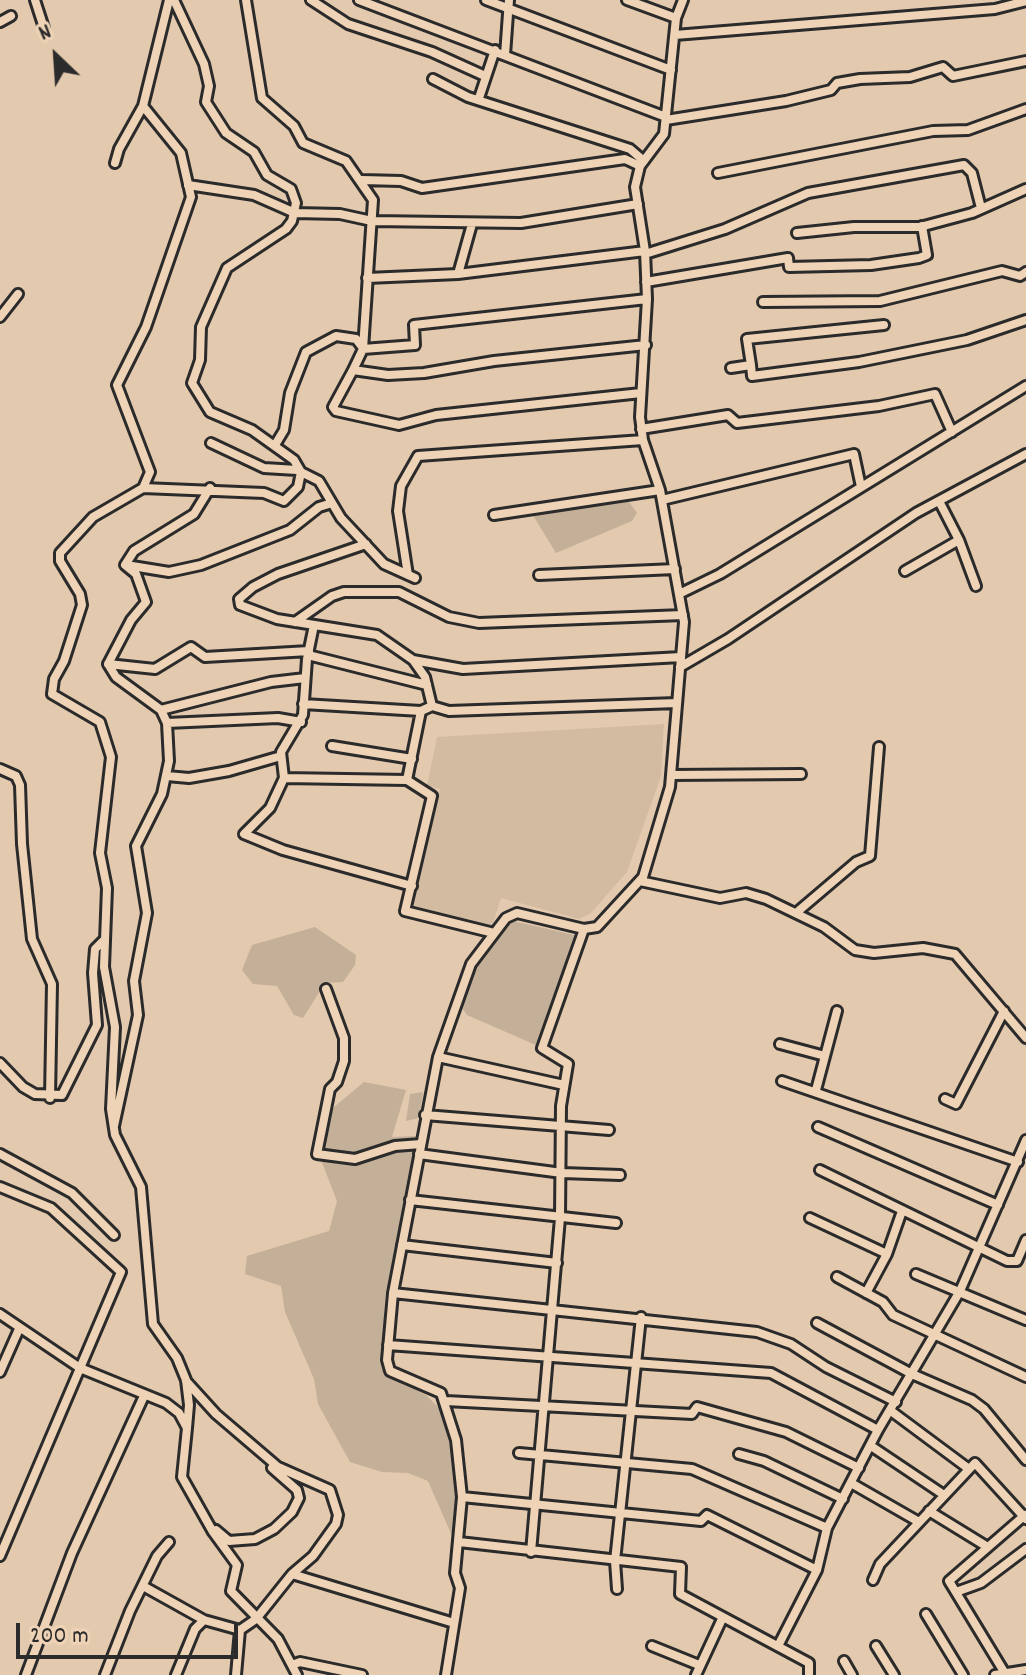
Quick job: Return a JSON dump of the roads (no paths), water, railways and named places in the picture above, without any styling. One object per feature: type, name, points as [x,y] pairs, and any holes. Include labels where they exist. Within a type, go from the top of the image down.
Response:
[{"type":"street","points":[[35,0],[44,28]]},
{"type":"street","points":[[115,163],[119,149],[143,106],[171,0]]},
{"type":"street","points":[[171,0],[204,64],[209,86],[206,102],[226,133],[254,152],[267,175],[295,193],[295,213],[279,235],[227,268],[201,327],[200,360],[192,383],[210,412],[252,430],[275,445],[294,460],[301,472],[298,487],[284,501],[264,493],[210,488],[143,488],[93,517],[60,553],[60,561],[80,594],[82,605],[64,661],[54,679],[52,694],[100,722],[111,757],[100,853],[107,888],[104,967],[115,1027],[114,1127],[141,1187],[153,1324],[177,1358],[186,1380],[189,1405],[182,1477],[213,1532],[237,1565],[231,1591],[278,1639],[297,1675]]},
{"type":"street","points":[[246,0],[262,98],[294,126],[303,143],[346,161],[373,200],[363,349],[333,407],[336,411],[399,425],[436,415],[641,393]]},
{"type":"street","points":[[311,0],[348,24],[432,52],[485,76]]},
{"type":"street","points":[[359,0],[666,118],[786,101],[831,90],[837,83],[860,79],[910,77],[943,67],[953,76],[1026,61]]},
{"type":"street","points":[[486,0],[508,4],[671,70]]},
{"type":"street","points":[[627,0],[676,18]]},
{"type":"street","points":[[446,1675],[460,1588],[455,1573],[462,1497],[456,1440],[446,1401],[434,1387],[390,1371],[388,1345],[393,1293],[438,1057],[471,964],[506,918],[517,913],[584,929],[597,927],[640,881],[671,775],[683,615],[660,490],[641,429],[647,299],[645,253],[635,187],[642,163],[664,134],[676,18],[683,0]]},
{"type":"street","points":[[675,35],[995,9],[1026,1]]},
{"type":"street","points":[[505,55],[508,4]]},
{"type":"street","points":[[0,22],[11,16]]},
{"type":"street","points":[[479,98],[495,50]]},
{"type":"street","points":[[433,79],[468,97],[479,98],[630,149],[642,163]]},
{"type":"street","points":[[143,106],[181,153],[191,197],[141,339],[117,385],[150,472],[143,488]]},
{"type":"street","points":[[718,173],[933,131],[968,130],[1026,109]]},
{"type":"street","points":[[362,180],[401,181],[422,188],[441,187],[625,159],[642,163]]},
{"type":"street","points":[[367,278],[458,274],[645,253],[725,229],[808,193],[964,165],[972,173],[981,208]]},
{"type":"street","points":[[188,185],[254,195],[295,213],[340,214],[372,221],[521,223],[638,204]]},
{"type":"street","points":[[797,233],[922,226],[981,208],[1026,189]]},
{"type":"street","points":[[458,274],[468,248],[472,224]]},
{"type":"street","points":[[646,282],[788,258],[789,267],[801,267],[871,265],[919,258],[927,255],[922,226]]},
{"type":"street","points":[[763,302],[880,301],[1002,271],[1020,276],[1026,272]]},
{"type":"street","points":[[0,317],[18,294]]},
{"type":"street","points":[[363,349],[415,345],[414,325],[647,299]]},
{"type":"street","points":[[884,325],[747,339],[752,376],[859,362],[967,340],[1026,320]]},
{"type":"street","points":[[275,445],[284,430],[290,393],[306,352],[336,336],[356,339],[363,349]]},
{"type":"street","points":[[353,370],[388,375],[424,373],[494,361],[646,345]]},
{"type":"street","points":[[731,368],[751,365]]},
{"type":"street","points":[[679,594],[720,574],[1026,386]]},
{"type":"street","points":[[641,429],[728,415],[737,423],[879,406],[935,394],[952,432]]},
{"type":"street","points":[[211,443],[264,468],[301,472],[323,484],[332,503],[384,564],[412,577],[398,511],[401,486],[418,456],[643,440]]},
{"type":"street","points":[[662,500],[854,454],[861,487]]},
{"type":"street","points":[[680,667],[939,501],[1025,457]]},
{"type":"street","points":[[125,565],[134,551],[194,514],[210,488]]},
{"type":"street","points":[[494,515],[660,490]]},
{"type":"street","points":[[939,501],[959,540],[976,586]]},
{"type":"street","points":[[125,565],[169,572],[201,565],[290,530],[319,507],[332,503]]},
{"type":"street","points":[[905,571],[959,540]]},
{"type":"street","points":[[366,544],[301,563],[253,587],[239,599],[240,605],[295,622],[377,635],[413,660],[463,669],[681,657]]},
{"type":"street","points":[[108,664],[131,620],[146,602],[136,574],[125,565]]},
{"type":"street","points":[[539,575],[675,569]]},
{"type":"street","points":[[295,622],[332,596],[344,592],[399,592],[449,617],[479,623],[683,615]]},
{"type":"street","points":[[314,625],[301,722],[281,756],[284,778],[270,808],[244,834],[283,850],[412,886]]},
{"type":"street","points":[[108,664],[155,669],[191,647],[205,657],[308,653],[427,685]]},
{"type":"street","points":[[413,660],[427,685],[432,706]]},
{"type":"street","points":[[108,664],[116,677],[161,710],[167,723],[167,776],[136,846],[147,913],[134,981],[138,1015],[114,1127]]},
{"type":"street","points":[[161,710],[271,682],[305,678]]},
{"type":"street","points":[[303,704],[421,711],[432,706],[449,711],[510,711],[677,703]]},
{"type":"street","points":[[407,780],[421,711]]},
{"type":"street","points":[[167,723],[278,718],[301,722]]},
{"type":"street","points":[[332,746],[412,759]]},
{"type":"street","points":[[796,913],[856,862],[870,856],[879,747]]},
{"type":"street","points":[[167,776],[189,778],[229,771],[281,756]]},
{"type":"street","points":[[0,769],[16,776],[20,785],[22,844],[32,939],[52,984],[50,1098]]},
{"type":"street","points":[[671,775],[801,774]]},
{"type":"street","points":[[284,778],[407,780],[432,796],[405,911],[494,933]]},
{"type":"street","points":[[640,881],[720,898],[746,893],[824,927],[855,950],[874,953],[923,948],[955,954],[1026,1038]]},
{"type":"street","points":[[531,1552],[557,1263],[561,1126],[568,1064],[542,1048],[584,929]]},
{"type":"street","points":[[0,1063],[23,1087],[50,1098],[62,1095],[97,1025],[93,973],[95,949],[104,940]]},
{"type":"street","points":[[326,989],[344,1038],[344,1061],[337,1082],[330,1089],[317,1154],[355,1159],[395,1146],[421,1144]]},
{"type":"street","points":[[816,1090],[837,1011]]},
{"type":"street","points":[[945,1099],[956,1104],[1004,1011]]},
{"type":"street","points":[[780,1044],[825,1056]]},
{"type":"street","points":[[438,1057],[564,1085]]},
{"type":"street","points":[[782,1081],[816,1090],[1018,1162]]},
{"type":"street","points":[[425,1115],[609,1130]]},
{"type":"street","points":[[818,1127],[998,1205]]},
{"type":"street","points":[[778,1646],[817,1570],[827,1528],[878,1430],[960,1291],[1026,1140]]},
{"type":"street","points":[[0,1154],[30,1174],[72,1193],[114,1235]]},
{"type":"street","points":[[419,1154],[562,1173],[620,1175]]},
{"type":"street","points":[[820,1170],[1012,1262],[1020,1256],[1026,1240]]},
{"type":"street","points":[[0,1187],[51,1208],[121,1272],[0,1556]]},
{"type":"street","points":[[410,1200],[616,1223]]},
{"type":"street","points":[[866,1293],[887,1254],[902,1211]]},
{"type":"street","points":[[810,1218],[887,1254]]},
{"type":"street","points":[[402,1245],[557,1263]]},
{"type":"street","points":[[916,1274],[1026,1320]]},
{"type":"street","points":[[837,1277],[883,1302],[893,1315],[1026,1377]]},
{"type":"street","points":[[393,1293],[641,1317],[757,1332],[791,1344],[826,1367],[896,1402]]},
{"type":"street","points":[[0,1314],[80,1368],[179,1413],[187,1428]]},
{"type":"street","points":[[617,1589],[615,1561],[641,1317]]},
{"type":"street","points":[[817,1323],[984,1409],[1026,1460]]},
{"type":"street","points":[[0,1372],[19,1329]]},
{"type":"street","points":[[388,1345],[771,1373],[878,1430]]},
{"type":"street","points":[[186,1380],[297,1490],[299,1498],[292,1512],[274,1529],[255,1539],[229,1541],[216,1530],[213,1532]]},
{"type":"street","points":[[26,1675],[72,1553],[144,1396]]},
{"type":"street","points":[[446,1401],[692,1414],[697,1407],[786,1432],[859,1468]]},
{"type":"street","points":[[891,1411],[969,1469]]},
{"type":"street","points":[[871,1446],[944,1495]]},
{"type":"street","points":[[240,1630],[256,1619],[292,1574],[313,1556],[336,1524],[338,1515],[330,1490],[278,1467],[254,1449]]},
{"type":"street","points":[[519,1453],[692,1469],[827,1528]]},
{"type":"street","points":[[739,1454],[764,1461],[843,1499]]},
{"type":"street","points":[[873,1580],[880,1564],[975,1463],[1025,1516],[950,1578],[1006,1675]]},
{"type":"street","points":[[851,1483],[919,1522]]},
{"type":"street","points":[[462,1497],[701,1521],[707,1515],[817,1570]]},
{"type":"street","points":[[929,1511],[986,1546]]},
{"type":"street","points":[[105,1675],[157,1556],[169,1542]]},
{"type":"street","points":[[459,1542],[681,1567],[680,1594],[809,1663],[809,1675]]},
{"type":"street","points":[[956,1592],[981,1583],[1026,1549]]},
{"type":"street","points":[[292,1574],[454,1623]]},
{"type":"street","points":[[143,1586],[204,1620],[240,1630]]},
{"type":"street","points":[[926,1614],[963,1675]]},
{"type":"street","points":[[696,1675],[722,1619]]},
{"type":"street","points":[[176,1675],[195,1629],[204,1620]]},
{"type":"street","points":[[236,1675],[240,1630]]},
{"type":"street","points":[[652,1646],[699,1665]]},
{"type":"street","points":[[876,1646],[894,1675]]},
{"type":"street","points":[[844,1661],[852,1675]]},
{"type":"street","points":[[292,1665],[300,1662],[362,1675]]},
{"type":"street","points":[[995,1675],[1026,1670]]}]
